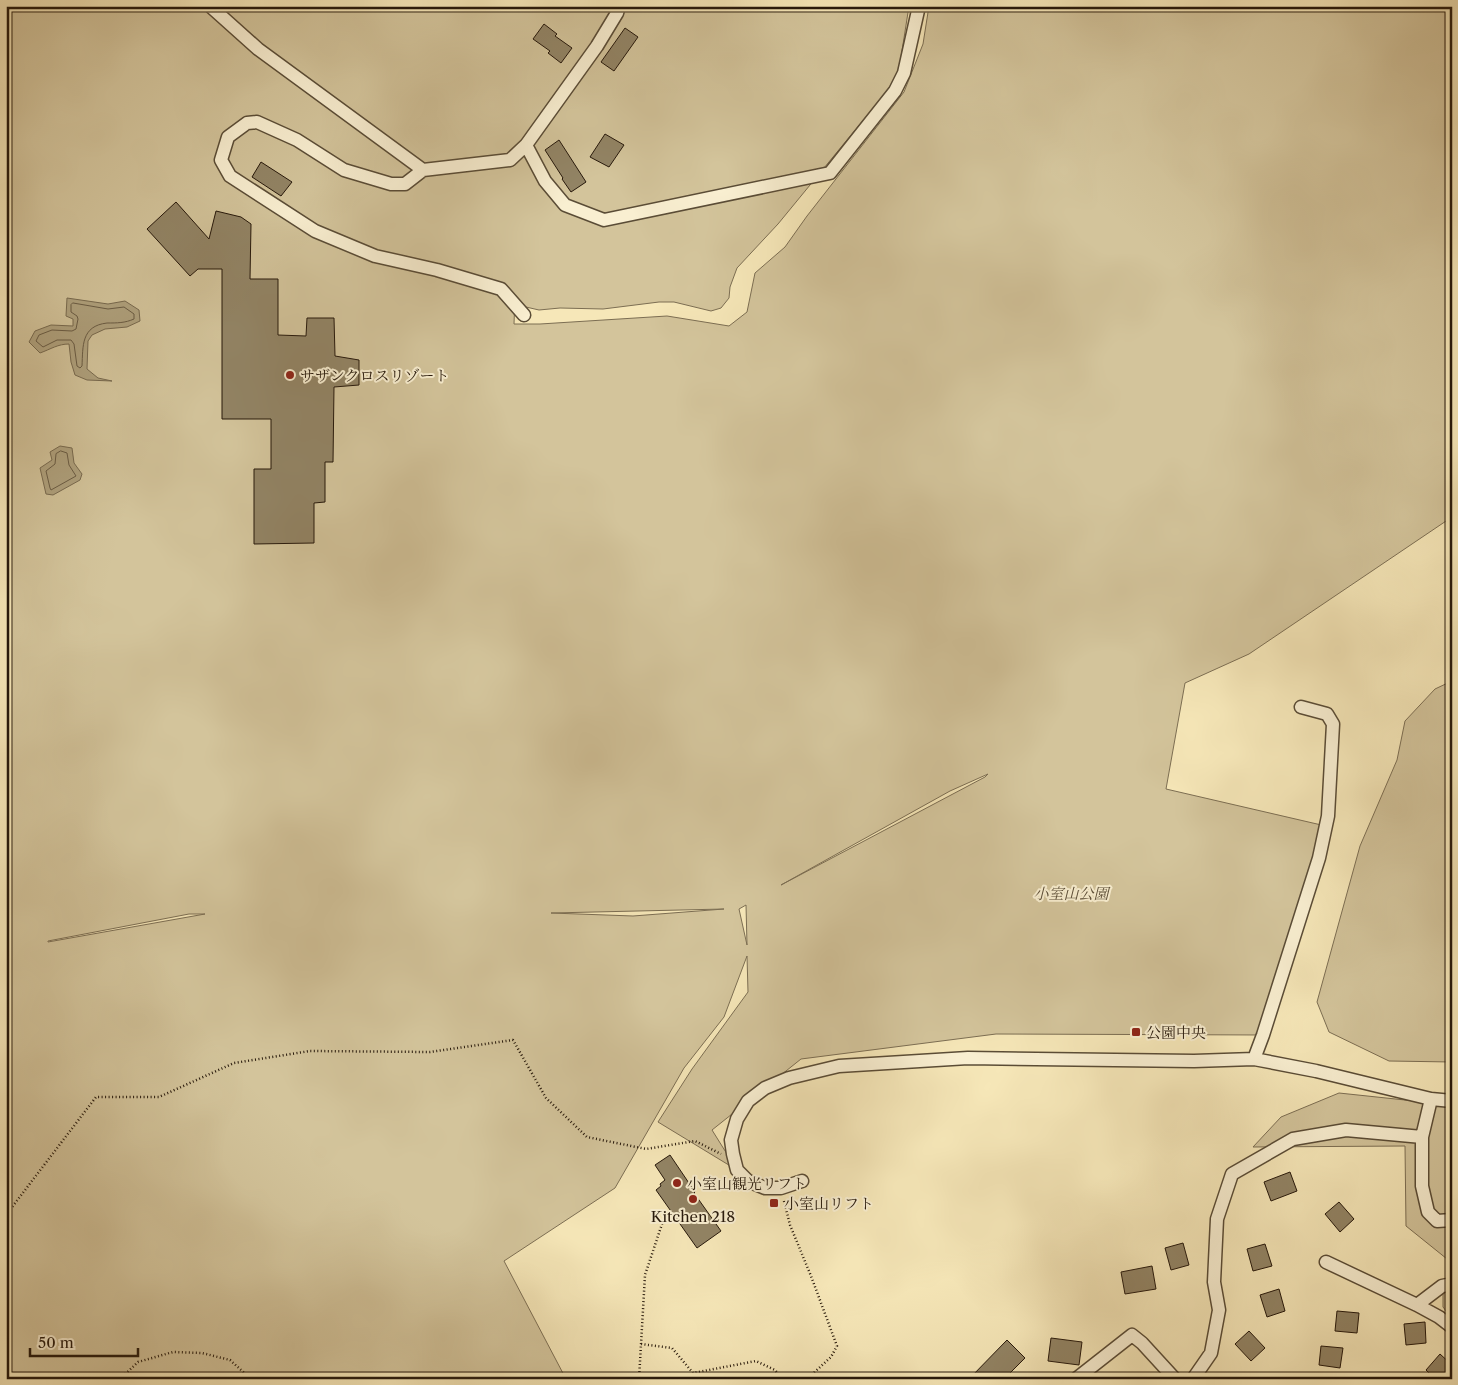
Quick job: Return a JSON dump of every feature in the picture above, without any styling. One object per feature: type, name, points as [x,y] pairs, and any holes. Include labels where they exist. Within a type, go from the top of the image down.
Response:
[{"type":"street","points":[[210,6],[258,49],[423,170]]},
{"type":"street","points":[[524,315],[501,289],[437,270],[375,256],[315,231],[230,176],[221,160],[228,136],[247,123],[257,122],[296,140],[344,170],[392,184],[405,184],[423,170],[510,160],[526,146],[606,33],[619,6]]},
{"type":"street","points":[[526,146],[545,181],[565,205],[604,220],[830,174],[895,91],[907,64],[919,6]]},
{"type":"street","points":[[1254,1059],[1318,858],[1328,816],[1333,724],[1327,714],[1301,706]]},
{"type":"street","points":[[802,1180],[781,1188],[766,1188],[748,1181],[737,1170],[733,1154],[731,1140],[737,1119],[748,1101],[764,1088],[781,1081],[839,1066],[968,1058],[1194,1061],[1254,1059],[1316,1071],[1431,1099],[1452,1101]]},
{"type":"street","points":[[1431,1099],[1422,1137],[1422,1186],[1428,1212],[1437,1221],[1452,1220]]},
{"type":"street","points":[[1192,1379],[1211,1353],[1219,1310],[1214,1282],[1217,1219],[1232,1174],[1293,1139],[1346,1130],[1422,1137]]},
{"type":"street","points":[[1326,1262],[1417,1304],[1439,1316],[1452,1327]]},
{"type":"street","points":[[1417,1304],[1442,1286],[1452,1284]]},
{"type":"street","points":[[1076,1379],[1132,1335],[1142,1343],[1175,1379]]},
{"type":"path","points":[[6,1215],[96,1097],[159,1097],[234,1063],[310,1051],[430,1052],[513,1040],[546,1098],[587,1137],[646,1149],[695,1140],[721,1154],[733,1154]]},
{"type":"path","points":[[781,1188],[790,1225],[837,1346],[831,1357],[808,1379]]},
{"type":"path","points":[[639,1379],[646,1276],[663,1222]]},
{"type":"path","points":[[642,1344],[672,1348],[692,1373],[756,1360],[775,1370],[782,1379]]},
{"type":"path","points":[[120,1379],[138,1362],[173,1352],[202,1353],[230,1360],[251,1379]]},
{"type":"green space","name":"小室山公園","points":[[6,6],[909,6],[899,70],[888,90],[778,224],[737,268],[730,287],[729,298],[721,308],[711,311],[674,302],[659,302],[603,309],[560,308],[539,310],[526,307],[515,296],[514,324],[667,316],[729,326],[747,312],[755,273],[785,247],[904,92],[923,44],[929,6],[1452,6],[1452,517],[1249,654],[1185,683],[1166,789],[1330,827],[1263,1035],[996,1034],[801,1059],[712,1130],[737,1170],[658,1122],[692,1069],[748,992],[747,956],[724,1017],[684,1068],[615,1188],[504,1261],[566,1379],[6,1379]],"holes":[[[988,774],[781,885],[950,791]],[[746,905],[747,945],[739,909]],[[724,909],[633,916],[551,913]],[[189,914],[205,914],[48,942]]]},
{"type":"green space","points":[[1452,681],[1452,1062],[1389,1061],[1329,1032],[1317,1002],[1360,846],[1397,760],[1405,721],[1435,689]]},
{"type":"green space","points":[[1339,1093],[1452,1105],[1452,1263],[1406,1226],[1405,1146],[1253,1147],[1281,1117]]},
{"type":"green space","points":[[1452,1291],[1452,1319],[1443,1307],[1443,1293]]},
{"type":"water","points":[[67,298],[108,304],[125,301],[139,310],[140,321],[127,327],[105,329],[92,335],[88,341],[87,369],[98,378],[112,381],[87,380],[75,375],[69,344],[40,353],[29,342],[35,331],[51,325],[73,326],[73,319],[66,316]]},
{"type":"water","points":[[60,446],[72,448],[74,463],[82,474],[80,480],[53,495],[46,494],[40,468],[52,460],[50,452]]},
{"type":"building","points":[[544,24],[557,34],[555,36],[572,48],[561,63],[548,53],[550,51],[533,39]]},
{"type":"building","points":[[625,28],[638,37],[614,71],[601,62]]},
{"type":"building","points":[[605,134],[624,145],[609,167],[590,157]]},
{"type":"building","points":[[559,140],[586,182],[571,192],[545,150]]},
{"type":"building","points":[[261,162],[292,182],[281,196],[252,177]]},
{"type":"building","name":"サザンクロスリゾート","points":[[176,202],[209,239],[216,211],[241,217],[251,224],[250,279],[278,279],[278,335],[306,336],[307,318],[334,318],[335,356],[359,360],[359,385],[334,387],[333,462],[325,462],[325,502],[314,503],[314,543],[254,544],[254,469],[271,469],[271,419],[222,419],[222,269],[198,269],[190,276],[147,229]]},
{"type":"building","points":[[670,1155],[721,1231],[697,1248],[656,1190],[665,1180],[655,1165]]},
{"type":"building","points":[[1290,1172],[1297,1191],[1271,1201],[1264,1182]]},
{"type":"building","points":[[1339,1202],[1354,1219],[1340,1232],[1325,1214]]},
{"type":"building","points":[[1183,1243],[1189,1265],[1171,1270],[1165,1248]]},
{"type":"building","points":[[1265,1244],[1272,1266],[1253,1271],[1247,1249]]},
{"type":"building","points":[[1152,1266],[1156,1289],[1125,1294],[1121,1272]]},
{"type":"building","points":[[1279,1289],[1285,1311],[1267,1317],[1260,1295]]},
{"type":"building","points":[[1337,1311],[1359,1313],[1357,1333],[1335,1331]]},
{"type":"building","points":[[1425,1322],[1426,1343],[1406,1345],[1404,1324]]},
{"type":"building","points":[[1249,1331],[1265,1348],[1251,1361],[1235,1344]]},
{"type":"building","points":[[1051,1338],[1082,1342],[1079,1365],[1048,1361]]},
{"type":"building","points":[[1007,1340],[1025,1358],[1004,1379],[969,1379]]},
{"type":"building","points":[[1321,1346],[1343,1348],[1340,1368],[1319,1365]]},
{"type":"building","points":[[1440,1354],[1452,1365],[1452,1371],[1444,1379],[1435,1379],[1426,1370]]},
{"type":"place","name":"サザンクロスリゾート","points":[[290,375]]},
{"type":"place","name":"公園中央","points":[[1136,1032]]},
{"type":"place","name":"小室山観光リフト","points":[[677,1183]]},
{"type":"place","name":"Kitchen 218","points":[[693,1199]]},
{"type":"place","name":"小室山リフト","points":[[774,1203]]}]
